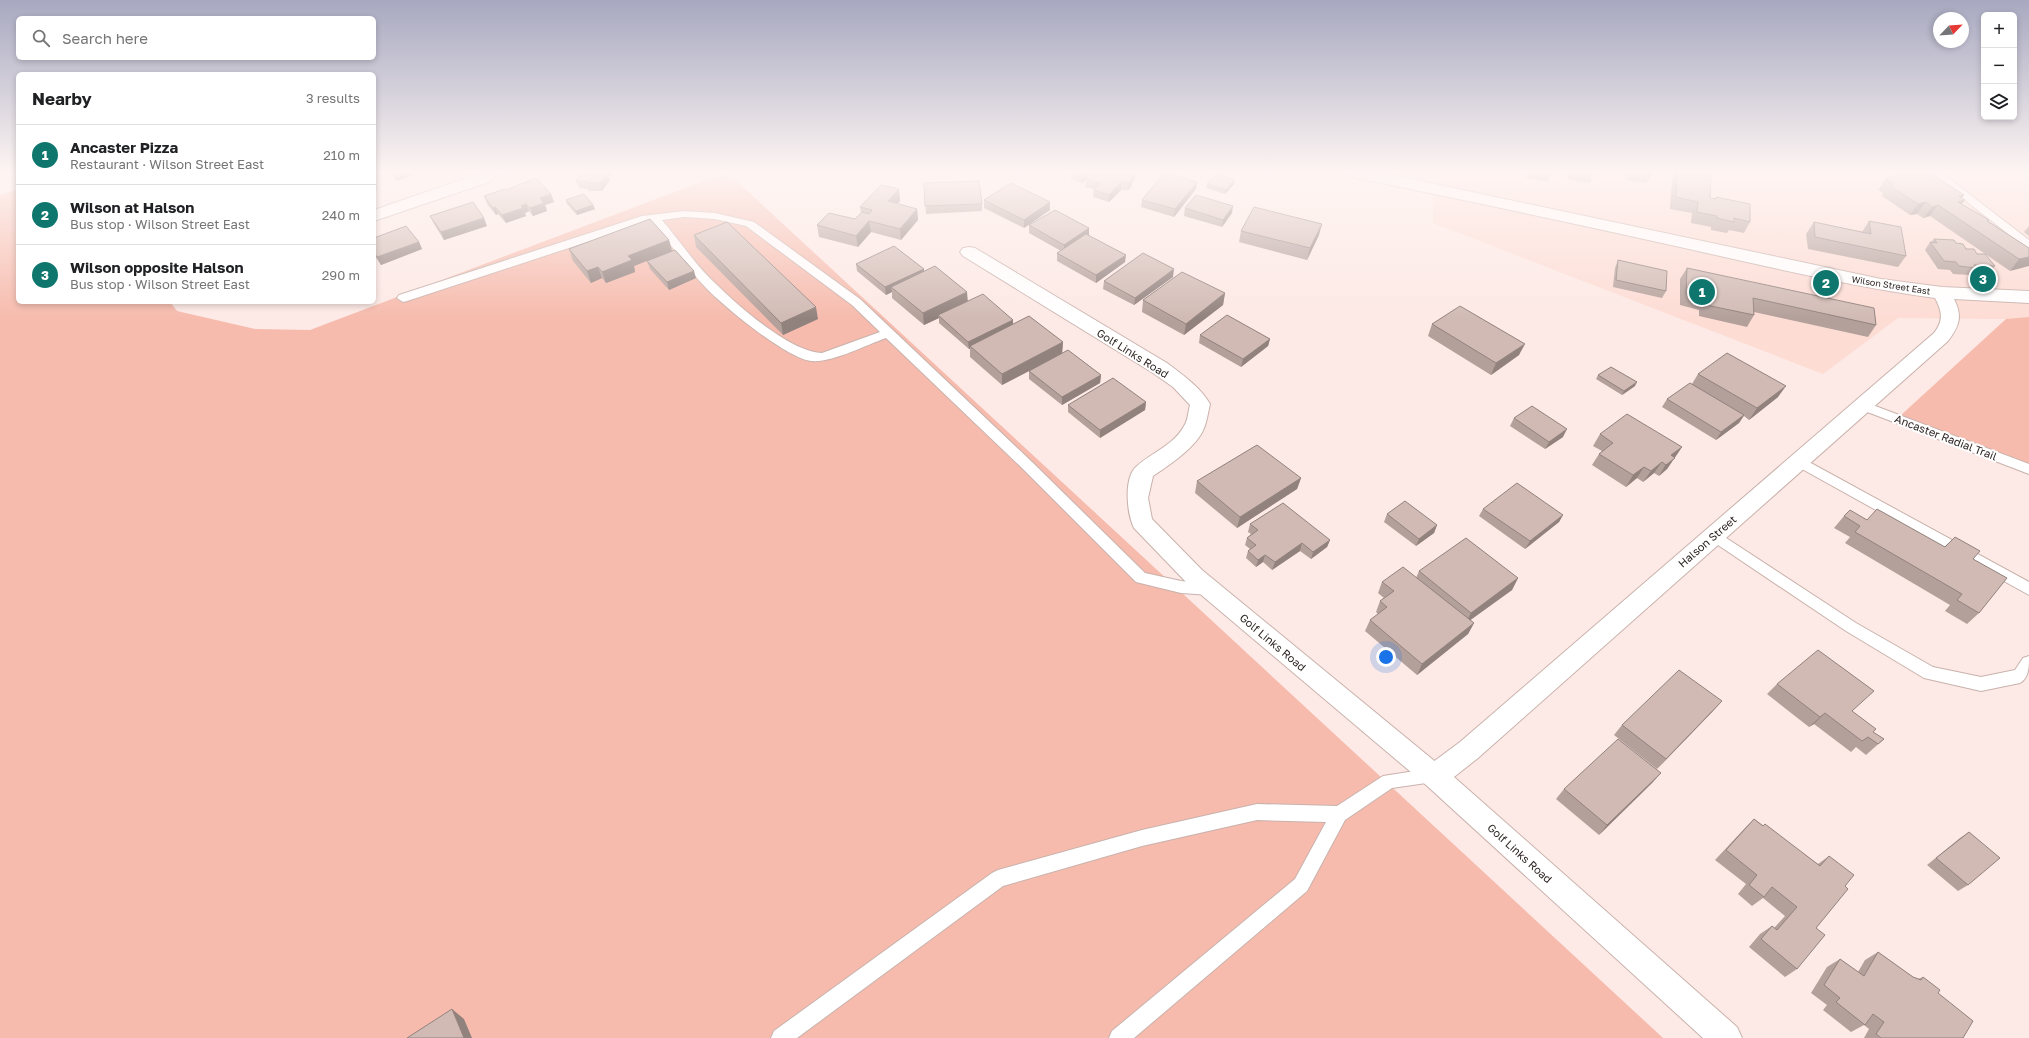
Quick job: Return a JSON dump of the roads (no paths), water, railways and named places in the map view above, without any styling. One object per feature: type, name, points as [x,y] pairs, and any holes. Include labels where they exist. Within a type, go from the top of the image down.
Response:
[{"type":"main road","name":"Wilson Street East","points":[[1586,221],[1881,285],[1942,293],[2029,297]]},
{"type":"main road","name":"Golf Links Road","points":[[969,252],[1160,368],[1180,382],[1200,404],[1194,429],[1171,454],[1143,472],[1137,498],[1142,522],[1194,576],[1434,776],[1726,1038]]},
{"type":"main road","name":"Halson Street","points":[[1434,776],[1469,750],[1941,337],[1951,325],[1952,312],[1942,293]]},
{"type":"lane","points":[[403,298],[636,221]]},
{"type":"lane","points":[[658,221],[712,287],[772,337],[797,352],[811,357],[823,357],[888,333]]},
{"type":"lane","points":[[739,221],[750,224],[856,302],[1027,465],[1141,578],[1181,587],[1210,589]]},
{"type":"lane","points":[[1998,221],[2029,245]]},
{"type":"lane","name":"Ancaster Radial Trail","points":[[1862,406],[2029,469]]},
{"type":"lane","points":[[1798,461],[2029,589]]},
{"type":"lane","points":[[1714,535],[1851,627],[1930,673],[1981,684],[2020,676],[2029,663]]},
{"type":"lane","points":[[1119,1038],[1302,885],[1339,814],[1389,781],[1434,776]]},
{"type":"lane","points":[[781,1038],[998,879],[1142,838],[1257,812],[1339,814]]},
{"type":"place","name":"Wilson opposite Halson","points":[[1983,279]]},
{"type":"place","name":"Wilson at Halson","points":[[1826,283]]},
{"type":"place","name":"Ancaster Pizza","points":[[1702,292]]}]
